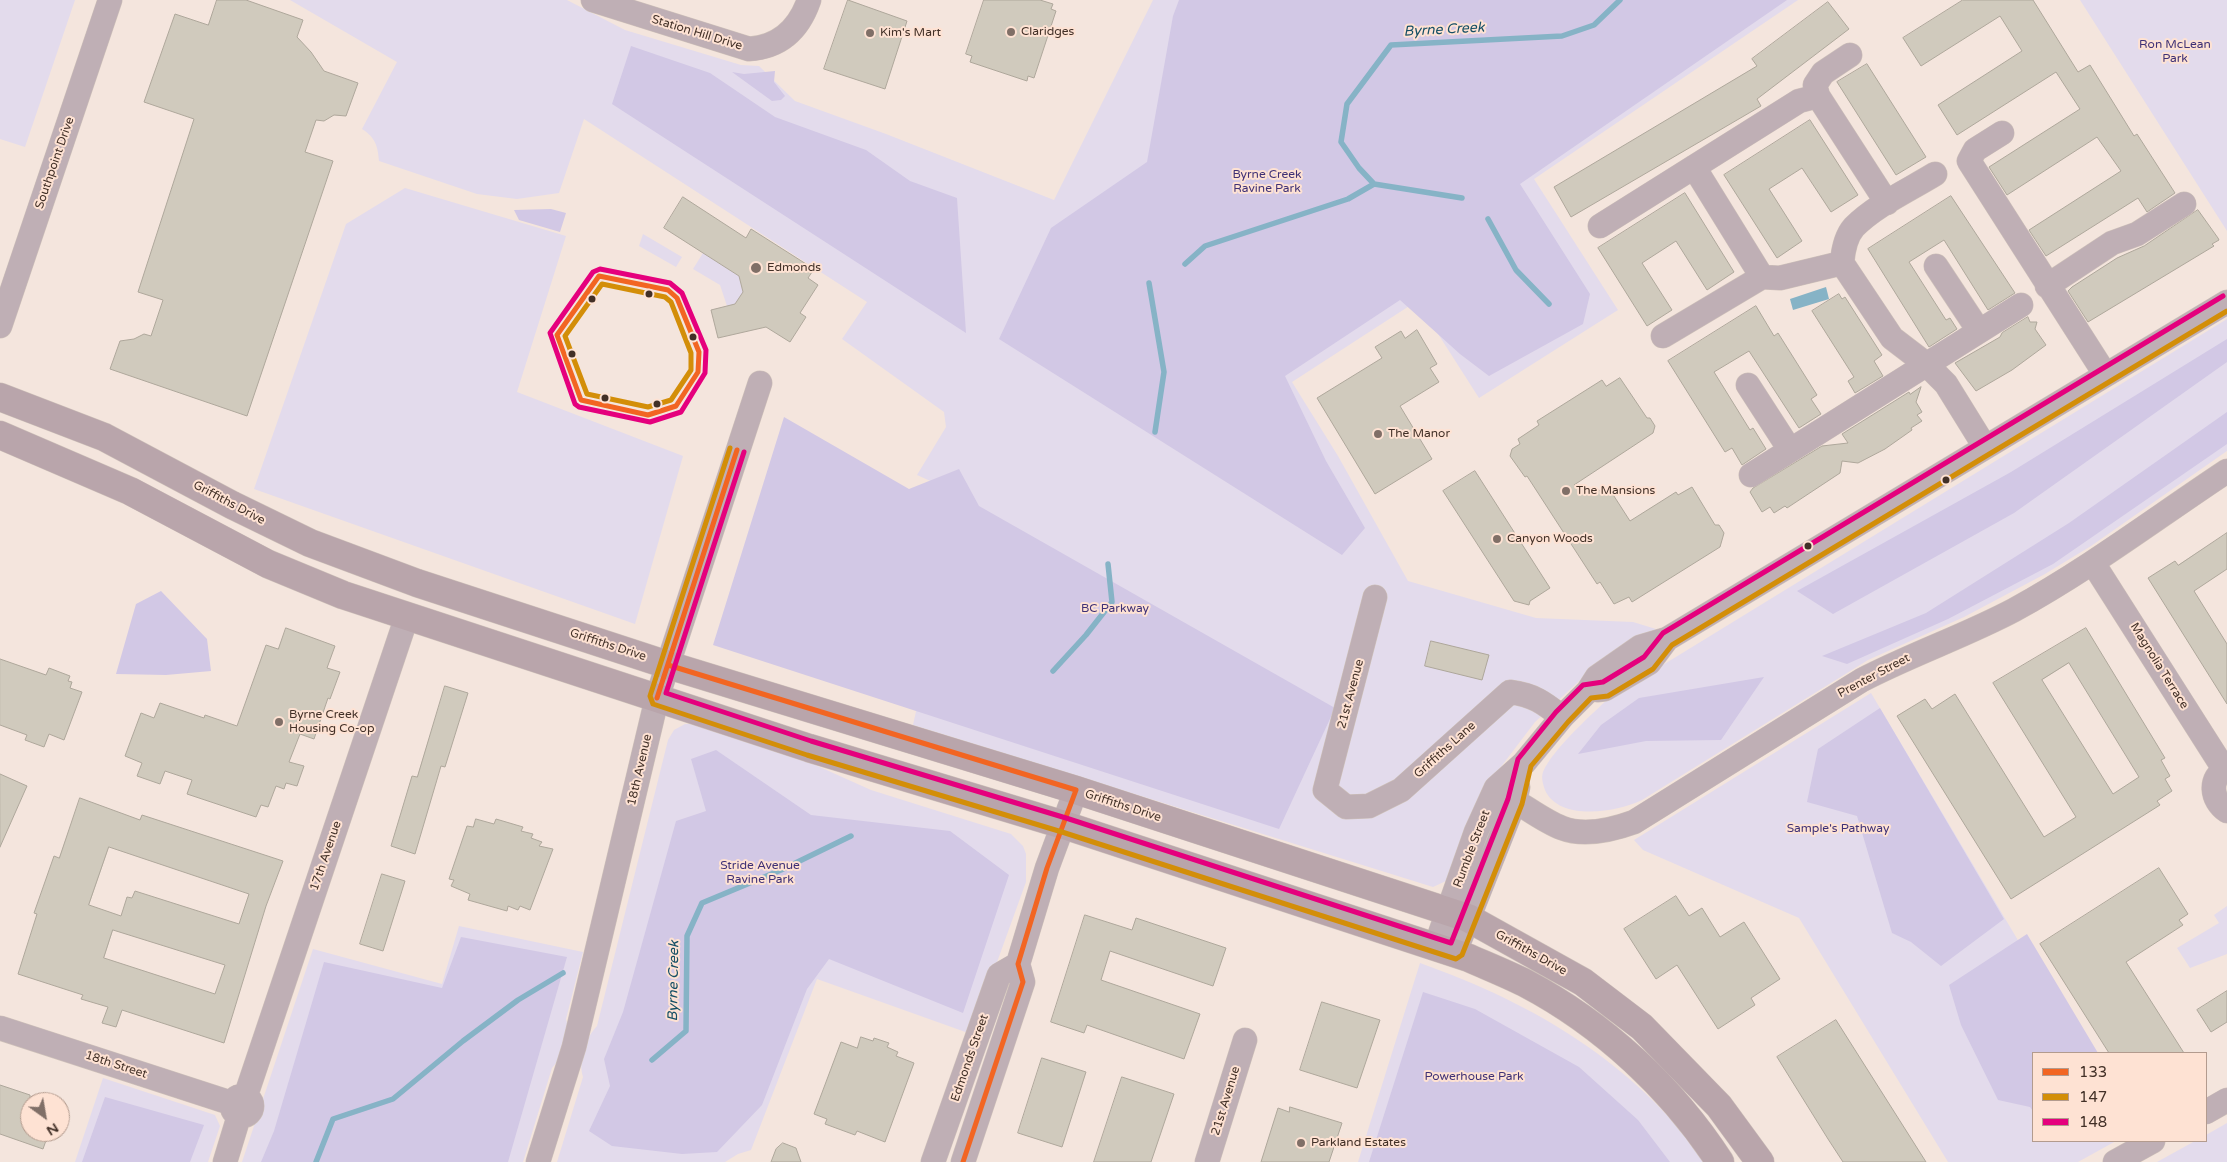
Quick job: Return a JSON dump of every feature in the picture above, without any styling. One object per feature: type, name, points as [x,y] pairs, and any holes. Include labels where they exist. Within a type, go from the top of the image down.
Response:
[{"type":"main road","name":"Griffiths Drive","points":[[0,397],[104,437],[310,544],[417,583],[668,665],[1076,790],[1458,915],[1583,982],[1642,1028],[1719,1106],[1760,1162]]},
{"type":"main road","points":[[0,436],[130,491],[268,564],[343,595],[809,748],[1064,825],[1445,949],[1525,983],[1613,1041],[1693,1122],[1720,1162]]},
{"type":"street","name":"Southpoint Drive","points":[[0,326],[110,0]]},
{"type":"street","name":"Station Hill Drive","points":[[593,0],[749,49],[768,47],[786,37],[800,20],[809,0]]},
{"type":"street","points":[[1850,55],[1823,73],[1815,85],[1818,96],[1887,203]]},
{"type":"street","points":[[1600,226],[1799,101],[1818,96]]},
{"type":"street","points":[[2002,133],[1976,150],[1969,161],[2047,286],[2105,374]]},
{"type":"street","points":[[1694,167],[1762,277]]},
{"type":"street","points":[[1935,174],[1887,203],[1854,228],[1843,248],[1842,263],[1892,338],[1926,364],[1946,384],[1985,447]]},
{"type":"street","points":[[2047,286],[2112,243],[2137,234],[2184,204]]},
{"type":"street","points":[[1662,336],[1762,277],[1780,278],[1842,263]]},
{"type":"street","points":[[1936,266],[1979,331]]},
{"type":"street","name":"Rumble Street","points":[[1458,915],[1476,832],[1496,788],[1524,763],[1562,717],[1588,691],[1597,677],[1640,647],[1667,639],[2227,302]]},
{"type":"street","points":[[1751,476],[2021,305]]},
{"type":"street","name":"18th Avenue","points":[[538,1162],[574,1047],[657,698],[760,383]]},
{"type":"street","points":[[1748,385],[1790,450]]},
{"type":"street","name":"Prenter Street","points":[[1515,801],[1562,828],[1576,831],[1614,829],[1634,822],[1862,680],[1895,663],[2013,610],[2093,563],[2227,471]]},
{"type":"street","name":"Magnolia Terrace","points":[[2093,563],[2226,769]]},
{"type":"street","name":"21st Avenue","points":[[1325,790],[1375,597]]},
{"type":"street","name":"17th Avenue","points":[[225,1162],[238,1105],[407,616]]},
{"type":"street","name":"Griffiths Lane","points":[[1325,790],[1346,807],[1369,806],[1401,790],[1510,692],[1527,694],[1542,702],[1562,717]]},
{"type":"street","name":"Rumble Street","points":[[1445,949],[1458,915],[1515,801],[1524,763]]},
{"type":"street","points":[[2226,769],[2215,780],[2214,794],[2220,806],[2227,811]]},
{"type":"street","points":[[963,1162],[1023,982],[1018,964],[1047,868],[1076,790]]},
{"type":"street","name":"Edmonds Street","points":[[933,1162],[999,975],[1018,964]]},
{"type":"street","name":"18th Street","points":[[0,1028],[238,1105]]},
{"type":"street","name":"21st Avenue","points":[[1207,1162],[1245,1040]]},
{"type":"street","points":[[2207,1111],[2227,1100]]},
{"type":"street","points":[[2115,1162],[2151,1142]]},
{"type":"green space","points":[[0,0],[75,0],[25,147],[0,139]]},
{"type":"green space","name":"BC Parkway","points":[[290,0],[567,0],[625,30],[741,65],[759,66],[795,101],[886,134],[1054,200],[1153,0],[1798,0],[1534,179],[1618,310],[1479,398],[1417,301],[1292,382],[1338,456],[1408,581],[1536,618],[1633,622],[1656,629],[1591,670],[1535,722],[1497,772],[1446,881],[1433,887],[913,725],[964,496],[917,475],[946,427],[944,412],[842,339],[867,302],[584,119],[559,193],[517,199],[477,194],[379,161],[375,142],[362,129],[397,62]]},
{"type":"green space","name":"Byrne Creek Ravine Park","points":[[1179,0],[1787,0],[1520,184],[1590,294],[1583,324],[1489,376],[1460,354],[1400,300],[1285,376],[1326,461],[1365,528],[1342,555],[999,339],[1051,228],[1147,162],[1173,16]]},
{"type":"green space","name":"Ron McLean Park","points":[[2080,0],[2227,0],[2227,231]]},
{"type":"green space","points":[[631,46],[710,73],[775,117],[866,150],[910,181],[957,198],[966,333],[612,104]]},
{"type":"green space","points":[[775,71],[774,82],[785,96],[781,100],[772,101],[732,72],[744,74]]},
{"type":"green space","points":[[405,188],[566,236],[517,392],[683,456],[635,624],[254,489],[346,224]]},
{"type":"green space","points":[[551,209],[566,213],[560,232],[519,220],[514,210]]},
{"type":"green space","points":[[643,234],[682,257],[676,267],[639,246]]},
{"type":"green space","points":[[703,253],[739,276],[743,292],[735,304],[727,306],[720,285],[693,269]]},
{"type":"green space","points":[[2227,319],[2227,451],[2091,546],[2045,574],[1964,617],[1868,660],[1642,800],[1619,808],[1590,812],[1563,807],[1552,800],[1545,790],[1542,776],[1548,763],[1573,733],[1609,698]]},
{"type":"green space","points":[[2227,339],[2227,362],[2014,513],[1833,614],[1797,591],[2011,472]]},
{"type":"green space","points":[[2227,412],[2227,444],[2053,564],[1948,619],[1847,664],[1822,656],[1926,613],[2069,523]]},
{"type":"green space","name":"BC Parkway","points":[[784,417],[909,489],[959,469],[979,506],[1335,708],[1279,829],[713,645]]},
{"type":"green space","points":[[161,591],[207,639],[211,671],[166,675],[116,674],[136,604]]},
{"type":"green space","points":[[1764,677],[1721,740],[1646,741],[1578,754],[1601,725],[1639,698]]},
{"type":"green space","name":"Sample's Pathway","points":[[1871,693],[2084,1052],[2032,1052],[2032,1142],[2114,1142],[2078,1162],[1948,1162],[1799,918],[1643,850],[1634,840]]},
{"type":"green space","points":[[1880,708],[2004,919],[1941,966],[1911,942],[1892,933],[1857,816],[1807,802],[1818,749]]},
{"type":"green space","name":"Stride Avenue Ravine Park","points":[[685,724],[696,724],[793,755],[871,790],[1011,834],[1023,846],[1026,854],[1026,882],[971,1034],[817,979],[751,1150],[738,1154],[725,1162],[557,1162],[583,1077],[581,1064],[586,1043],[597,1026],[668,740],[674,730]]},
{"type":"green space","name":"Stride Avenue Ravine Park","points":[[716,750],[811,815],[950,831],[1009,875],[963,1013],[829,959],[807,989],[762,1105],[717,1152],[682,1154],[612,1146],[589,1131],[610,1086],[604,1059],[623,1012],[676,821],[706,811],[691,759]]},
{"type":"green space","points":[[2227,906],[2227,954],[2190,968],[2177,948],[2219,923],[2214,915]]},
{"type":"green space","points":[[459,926],[583,952],[566,1019],[567,1038],[565,1045],[560,1058],[552,1068],[523,1162],[242,1162],[313,949],[442,984]]},
{"type":"green space","points":[[2027,934],[2097,1052],[2032,1052],[2032,1110],[2030,1107],[1998,1100],[1961,1025],[1949,985]]},
{"type":"green space","points":[[461,937],[567,957],[508,1162],[261,1162],[274,1131],[324,962],[442,988]]},
{"type":"green space","name":"Powerhouse Park","points":[[1420,963],[1503,997],[1579,1040],[1647,1094],[1677,1126],[1706,1162],[1358,1162]]},
{"type":"green space","name":"Powerhouse Park","points":[[1423,992],[1475,1009],[1579,1067],[1638,1120],[1670,1162],[1369,1162]]},
{"type":"green space","points":[[103,1078],[215,1115],[220,1126],[208,1162],[75,1162]]},
{"type":"green space","points":[[105,1097],[204,1125],[190,1162],[82,1162]]},
{"type":"green space","points":[[2227,1123],[2227,1162],[2157,1162],[2193,1142],[2207,1142],[2207,1134]]},
{"type":"water","points":[[1826,287],[1829,299],[1793,310],[1790,299]]},
{"type":"building","points":[[217,0],[246,0],[303,20],[297,37],[311,52],[324,71],[358,83],[346,116],[334,115],[324,121],[316,120],[305,152],[333,161],[247,416],[110,369],[120,341],[134,339],[144,334],[151,336],[163,300],[138,292],[194,119],[144,102],[175,14],[208,25]]},
{"type":"building","name":"Kim's Mart","points":[[848,0],[907,21],[885,89],[824,69]]},
{"type":"building","name":"Claridges","points":[[984,0],[1040,0],[1053,4],[1051,9],[1056,11],[1034,78],[1028,76],[1027,81],[970,62],[972,56],[966,54]]},
{"type":"building","points":[[1963,0],[2033,0],[2078,72],[2090,65],[2134,136],[2137,134],[2175,193],[2147,212],[2138,198],[2046,256],[2029,230],[2121,171],[2097,137],[2007,195],[1989,167],[2080,109],[2056,72],[1957,135],[1938,105],[2022,51],[2000,16],[1921,66],[1903,38]]},
{"type":"building","points":[[1828,2],[1849,29],[1757,99],[1761,106],[1571,217],[1554,187],[1757,66],[1752,59]]},
{"type":"building","points":[[1867,64],[1926,157],[1896,175],[1837,82]]},
{"type":"building","points":[[1810,120],[1858,195],[1831,212],[1802,168],[1769,189],[1802,241],[1777,258],[1724,175]]},
{"type":"building","points":[[1685,193],[1734,272],[1707,290],[1676,241],[1642,263],[1672,310],[1647,326],[1598,248]]},
{"type":"building","points":[[1951,196],[2015,293],[1988,310],[1944,240],[1909,262],[1946,320],[1950,318],[1957,329],[1929,347],[1868,249]]},
{"type":"building","points":[[683,197],[746,238],[751,229],[814,269],[808,278],[818,285],[800,313],[806,317],[790,342],[766,327],[718,338],[711,310],[735,304],[743,292],[739,276],[664,228]]},
{"type":"building","points":[[2198,210],[2219,240],[2212,244],[2214,246],[2088,322],[2068,291],[2117,258],[2144,246]]},
{"type":"building","points":[[1839,294],[1842,299],[1845,297],[1882,355],[1874,361],[1883,376],[1855,393],[1848,381],[1854,377],[1812,311]]},
{"type":"building","points":[[1756,306],[1774,336],[1778,333],[1817,395],[1811,399],[1821,414],[1799,428],[1749,351],[1714,372],[1750,430],[1753,428],[1766,449],[1742,465],[1732,448],[1725,452],[1668,361]]},
{"type":"building","points":[[2028,317],[2030,322],[2037,322],[2035,329],[2046,345],[2012,370],[1976,391],[1955,363],[2000,337],[2002,333]]},
{"type":"building","name":"The Manor","points":[[1417,330],[1437,364],[1430,368],[1439,382],[1400,406],[1432,459],[1375,494],[1317,398],[1382,358],[1375,347],[1401,331],[1405,338]]},
{"type":"building","name":"The Mansions","points":[[1620,378],[1647,418],[1650,418],[1655,426],[1653,433],[1574,485],[1612,493],[1630,521],[1676,492],[1678,495],[1692,487],[1715,525],[1719,525],[1724,533],[1720,547],[1632,602],[1629,597],[1614,604],[1600,582],[1597,584],[1527,476],[1525,477],[1510,456],[1512,449],[1520,444],[1518,439],[1539,425],[1537,421],[1602,380],[1606,386]]},
{"type":"building","points":[[1921,387],[1916,402],[1922,412],[1917,415],[1922,421],[1911,428],[1912,430],[1885,449],[1858,463],[1842,461],[1840,473],[1787,508],[1785,506],[1774,513],[1770,507],[1762,512],[1750,492],[1753,488],[1822,446],[1848,443],[1842,434],[1909,392],[1910,394]]},
{"type":"building","name":"Canyon Woods","points":[[1475,471],[1550,588],[1530,601],[1529,605],[1514,601],[1443,491]]},
{"type":"building","points":[[2227,533],[2227,569],[2194,591],[2227,644],[2227,704],[2148,578],[2175,561],[2178,565]]},
{"type":"building","name":"Byrne Creek Housing Co-op","points":[[286,628],[335,646],[327,668],[340,672],[330,699],[328,698],[314,739],[300,734],[289,762],[304,766],[297,786],[286,783],[284,789],[276,786],[268,807],[261,805],[256,817],[187,794],[192,780],[165,771],[160,784],[137,776],[142,763],[125,756],[141,713],[154,718],[160,703],[204,718],[205,715],[237,726],[266,645],[278,649]]},
{"type":"building","points":[[2086,628],[2165,758],[2161,760],[2170,776],[2165,779],[2172,791],[2157,801],[2160,805],[2011,899],[1897,716],[1925,699],[1932,709],[1955,694],[2044,837],[2076,817],[1993,683]],"holes":[[[2069,663],[2139,777],[2113,794],[2042,680]]]},
{"type":"building","points":[[1431,641],[1489,655],[1482,680],[1425,666]]},
{"type":"building","points":[[0,659],[46,675],[49,668],[70,676],[68,681],[72,682],[70,688],[82,692],[64,740],[49,734],[44,747],[25,740],[27,735],[0,725]]},
{"type":"building","points":[[445,686],[468,693],[445,767],[441,766],[415,854],[391,846],[412,776],[417,777]]},
{"type":"building","points":[[0,774],[27,786],[0,847]]},
{"type":"building","points":[[80,798],[140,820],[142,815],[283,861],[266,906],[224,1043],[122,1010],[116,1027],[102,1023],[108,1007],[81,999],[83,995],[18,974],[37,914],[34,913],[54,856],[59,858]],"holes":[[[109,847],[249,894],[239,924],[135,891],[132,898],[127,897],[121,916],[89,905]],[[113,930],[225,965],[215,994],[104,958]]]},
{"type":"building","points":[[476,819],[494,824],[496,819],[523,827],[521,831],[533,834],[531,838],[542,842],[539,846],[553,849],[530,910],[520,906],[518,910],[508,906],[507,911],[468,900],[470,894],[451,886],[454,880],[449,879],[467,826],[473,827]]},
{"type":"building","points":[[2159,868],[2188,914],[2179,920],[2183,925],[2126,962],[2183,1052],[2108,1052],[2040,944]]},
{"type":"building","points":[[382,874],[405,881],[383,951],[360,944]]},
{"type":"building","points":[[1676,896],[1689,916],[1702,908],[1720,937],[1744,922],[1780,979],[1751,998],[1755,1005],[1718,1029],[1677,965],[1656,979],[1624,929]]},
{"type":"building","points":[[1085,915],[1132,930],[1136,918],[1226,948],[1213,986],[1110,951],[1101,980],[1200,1014],[1184,1059],[1087,1025],[1084,1033],[1051,1022]]},
{"type":"building","points":[[2227,991],[2227,1022],[2211,1032],[2197,1010]]},
{"type":"building","points":[[1322,1002],[1380,1020],[1357,1088],[1300,1070]]},
{"type":"building","points":[[1836,1020],[1926,1162],[1843,1162],[1828,1139],[1777,1057]]},
{"type":"building","points":[[861,1037],[873,1041],[874,1038],[889,1043],[887,1047],[898,1052],[896,1056],[914,1063],[885,1142],[857,1131],[855,1135],[825,1124],[827,1119],[814,1114],[841,1042],[857,1048]]},
{"type":"building","points":[[1042,1058],[1086,1072],[1062,1147],[1018,1133]]},
{"type":"building","points":[[1122,1077],[1174,1094],[1151,1162],[1094,1162]]},
{"type":"building","points":[[0,1085],[21,1092],[20,1141],[0,1134]]},
{"type":"building","name":"Parkland Estates","points":[[1290,1107],[1342,1123],[1329,1162],[1261,1162],[1278,1108],[1289,1112]]},
{"type":"building","points":[[23,1142],[45,1142],[43,1149]]},
{"type":"building","points":[[783,1143],[796,1148],[801,1162],[771,1162],[776,1149]]},
{"type":"waterway","name":"Byrne Creek","points":[[1185,264],[1205,246],[1348,199],[1374,184],[1359,168],[1341,142],[1347,104],[1391,45],[1562,36],[1594,25],[1620,0]]},
{"type":"waterway","points":[[1374,184],[1462,198]]},
{"type":"waterway","points":[[1488,219],[1516,270],[1549,304]]},
{"type":"waterway","name":"Byrne Creek","points":[[1149,283],[1164,372],[1155,432]]},
{"type":"waterway","name":"Byrne Creek","points":[[1053,671],[1086,635],[1112,602],[1108,564]]},
{"type":"waterway","name":"Byrne Creek","points":[[652,1060],[686,1031],[687,936],[702,903],[781,870],[851,836]]},
{"type":"waterway","name":"Byrne Creek","points":[[316,1162],[333,1119],[393,1099],[463,1041],[518,1000],[563,973]]},
{"type":"transit line","name":"148","points":[[600,269],[670,283],[682,293],[706,350],[705,373],[681,412],[650,422],[579,407],[575,404],[550,333],[593,272],[600,269]]},
{"type":"transit line","name":"133","points":[[599,276],[668,290],[677,298],[699,352],[698,372],[676,406],[648,415],[581,400],[557,335],[599,276]]},
{"type":"transit line","name":"147","points":[[602,284],[665,297],[671,302],[691,353],[691,370],[671,400],[648,407],[587,394],[565,336],[602,284]]},
{"type":"transit line","name":"148","points":[[744,452],[666,693],[811,741],[1066,818],[1451,943],[1508,799],[1518,759],[1556,712],[1583,685],[1603,682],[1644,657],[1663,633],[2223,296]]},
{"type":"transit line","name":"147","points":[[730,448],[650,696],[653,704],[807,755],[1062,832],[1456,959],[1462,955],[1522,804],[1531,766],[1591,698],[1608,696],[1653,669],[1672,645],[2227,311]]},
{"type":"transit line","name":"133","points":[[657,698],[737,450]]},
{"type":"transit line","name":"133","points":[[668,665],[1076,790]]},
{"type":"transit line","name":"133","points":[[963,1162],[1023,982],[1018,964],[1047,868],[1076,790]]},
{"type":"place","name":"Claridges","points":[[1011,32]]},
{"type":"place","name":"Kim's Mart","points":[[870,33]]},
{"type":"place","name":"Edmonds","points":[[756,268]]},
{"type":"place","name":"The Manor","points":[[1378,434]]},
{"type":"place","name":"The Mansions","points":[[1566,491]]},
{"type":"place","name":"Canyon Woods","points":[[1497,539]]},
{"type":"place","name":"Byrne Creek Housing Co-op","points":[[279,722]]},
{"type":"place","name":"Parkland Estates","points":[[1301,1143]]}]
